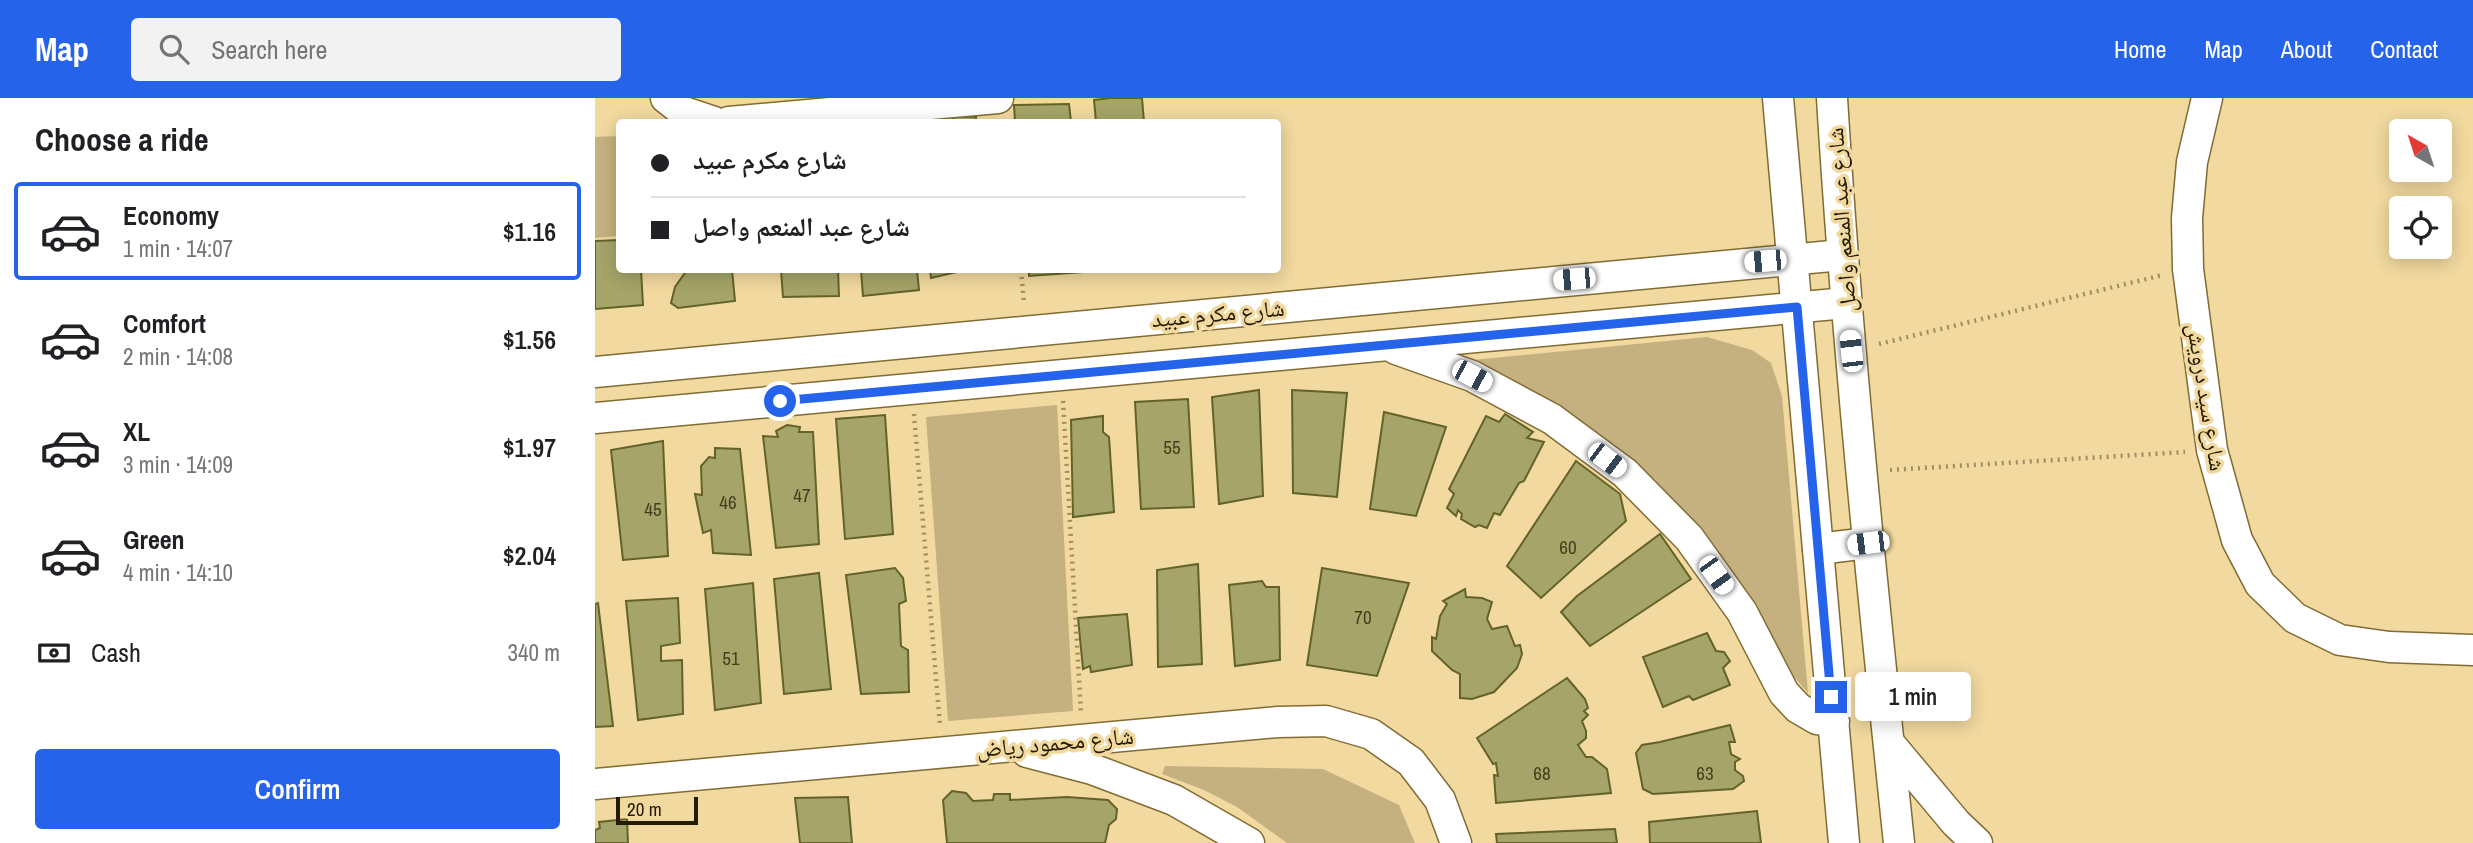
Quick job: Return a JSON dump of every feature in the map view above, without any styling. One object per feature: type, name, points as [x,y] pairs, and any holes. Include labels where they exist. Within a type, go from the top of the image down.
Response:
[{"type":"street","points":[[666,98],[684,112],[705,119]]},
{"type":"street","points":[[763,119],[998,98]]},
{"type":"street","points":[[1778,98],[1844,843]]},
{"type":"street","name":"شارع عبد المنعم واصل","points":[[1832,98],[1842,256],[1861,472],[1899,843]]},
{"type":"street","name":"شارع سيد درويش","points":[[2207,98],[2192,162],[2187,218],[2187,269],[2212,450],[2237,540],[2260,583],[2295,618],[2340,640],[2389,647],[2473,650]]},
{"type":"street","name":"شارع مكرم عبيد","points":[[595,372],[1842,256]]},
{"type":"street","name":"شارع مكرم عبيد","points":[[595,418],[1846,303]]},
{"type":"street","points":[[1386,345],[1472,376],[1552,419],[1625,473],[1689,538],[1742,612],[1784,693],[1798,709],[1817,719],[1833,721]]},
{"type":"street","points":[[1818,549],[1868,543]]},
{"type":"street","name":"شارع محمود رياض","points":[[595,784],[1278,722],[1326,721],[1371,734],[1411,762],[1440,800],[1456,843]]},
{"type":"street","points":[[1889,743],[1956,823],[1977,843]]},
{"type":"street","points":[[1006,746],[1092,769],[1174,800],[1249,843]]},
{"type":"path","points":[[1851,351],[2187,269]]},
{"type":"path","points":[[1062,375],[1082,739]]},
{"type":"path","points":[[912,389],[943,752]]},
{"type":"path","points":[[1861,472],[2212,450]]},
{"type":"shaded area","points":[[616,136],[616,236],[595,238],[595,137]]},
{"type":"shaded area","points":[[1707,337],[1752,350],[1771,363],[1782,396],[1808,693],[1795,678],[1779,675],[1675,507],[1452,362]]},
{"type":"shaded area","points":[[1057,405],[1073,711],[948,721],[926,417]]},
{"type":"shaded area","points":[[1165,766],[1323,769],[1399,805],[1415,843],[1287,843],[1237,807],[1204,790],[1162,774]]},
{"type":"building","points":[[1142,98],[1144,119],[1096,119],[1094,100]]},
{"type":"building","points":[[1069,104],[1071,119],[1015,119],[1014,105]]},
{"type":"building","points":[[952,116],[976,117],[976,119],[953,119]]},
{"type":"building","points":[[616,240],[616,273],[641,273],[643,305],[595,309],[595,241]]},
{"type":"building","points":[[685,273],[732,273],[735,301],[678,308],[671,303],[675,287]]},
{"type":"building","points":[[781,273],[838,273],[839,296],[783,297]]},
{"type":"building","points":[[861,273],[917,273],[919,290],[863,296]]},
{"type":"building","points":[[930,273],[952,273],[931,278]]},
{"type":"building","points":[[1029,273],[1070,273],[1029,276]]},
{"type":"building","points":[[1259,390],[1263,496],[1219,504],[1212,397]]},
{"type":"building","points":[[1292,390],[1347,393],[1337,497],[1293,493]]},
{"type":"building","points":[[1188,399],[1194,507],[1141,509],[1135,402]]},
{"type":"building","points":[[1384,412],[1446,427],[1416,516],[1370,509]]},
{"type":"building","points":[[1505,414],[1533,432],[1527,438],[1544,442],[1524,481],[1519,483],[1500,515],[1494,513],[1487,528],[1479,525],[1475,527],[1461,519],[1462,514],[1458,510],[1456,516],[1447,508],[1454,494],[1449,489],[1486,416],[1499,422]]},
{"type":"building","points":[[885,415],[893,534],[845,539],[836,419]]},
{"type":"building","points":[[1103,416],[1103,432],[1109,437],[1114,512],[1073,517],[1071,420]]},
{"type":"building","points":[[787,425],[800,427],[799,432],[813,432],[819,544],[776,548],[763,436],[778,437],[776,431]]},
{"type":"building","points":[[663,441],[668,556],[623,560],[611,450]]},
{"type":"building","points":[[715,448],[740,449],[751,555],[713,553],[711,530],[703,533],[695,494],[702,495],[701,466],[709,457],[715,458]]},
{"type":"building","points":[[1576,461],[1620,494],[1626,521],[1541,598],[1507,566]]},
{"type":"building","points":[[1660,534],[1691,579],[1590,646],[1561,612],[1577,596]]},
{"type":"building","points":[[1198,564],[1202,664],[1158,667],[1157,570]]},
{"type":"building","points":[[895,568],[903,578],[906,601],[899,604],[901,646],[908,650],[909,692],[861,694],[846,575]]},
{"type":"building","points":[[1322,568],[1409,583],[1377,676],[1307,665]]},
{"type":"building","points":[[819,573],[831,689],[784,694],[774,579]]},
{"type":"building","points":[[1262,581],[1266,587],[1279,587],[1280,660],[1235,666],[1229,585]]},
{"type":"building","points":[[753,583],[761,703],[715,710],[705,589]]},
{"type":"building","points":[[1465,589],[1466,597],[1492,602],[1487,619],[1492,629],[1507,626],[1515,646],[1520,645],[1522,654],[1517,668],[1494,692],[1472,699],[1460,698],[1460,674],[1432,651],[1432,637],[1436,639],[1440,616],[1447,604],[1443,601]]},
{"type":"building","points":[[678,598],[680,643],[661,646],[661,661],[682,660],[683,714],[638,720],[626,601]]},
{"type":"building","points":[[598,603],[613,726],[595,727],[595,604]]},
{"type":"building","points":[[1127,614],[1132,665],[1091,672],[1090,666],[1083,669],[1078,618]]},
{"type":"building","points":[[1707,633],[1716,651],[1724,652],[1730,661],[1723,668],[1730,685],[1693,700],[1689,696],[1663,707],[1643,657]]},
{"type":"building","points":[[1567,678],[1585,699],[1588,708],[1584,711],[1588,715],[1582,721],[1586,738],[1578,745],[1586,757],[1592,757],[1607,769],[1611,793],[1496,803],[1496,763],[1493,764],[1477,738]]},
{"type":"building","points":[[1730,725],[1735,742],[1729,742],[1731,754],[1740,759],[1735,762],[1735,770],[1743,776],[1744,781],[1733,789],[1653,794],[1643,789],[1636,753],[1642,745]]},
{"type":"building","points":[[952,791],[966,793],[973,801],[993,800],[994,794],[1010,794],[1010,800],[1067,797],[1108,800],[1117,809],[1116,819],[1109,825],[1105,843],[947,843],[943,800]]},
{"type":"building","points":[[848,797],[852,843],[800,843],[795,798]]},
{"type":"building","points":[[1757,811],[1761,843],[1650,843],[1649,822]]},
{"type":"building","points":[[627,819],[628,843],[595,843],[595,830],[600,828],[599,822]]},
{"type":"building","points":[[1615,829],[1617,843],[1497,843],[1496,834]]},
{"type":"route","points":[[780,401],[1797,307],[1831,697]]}]
